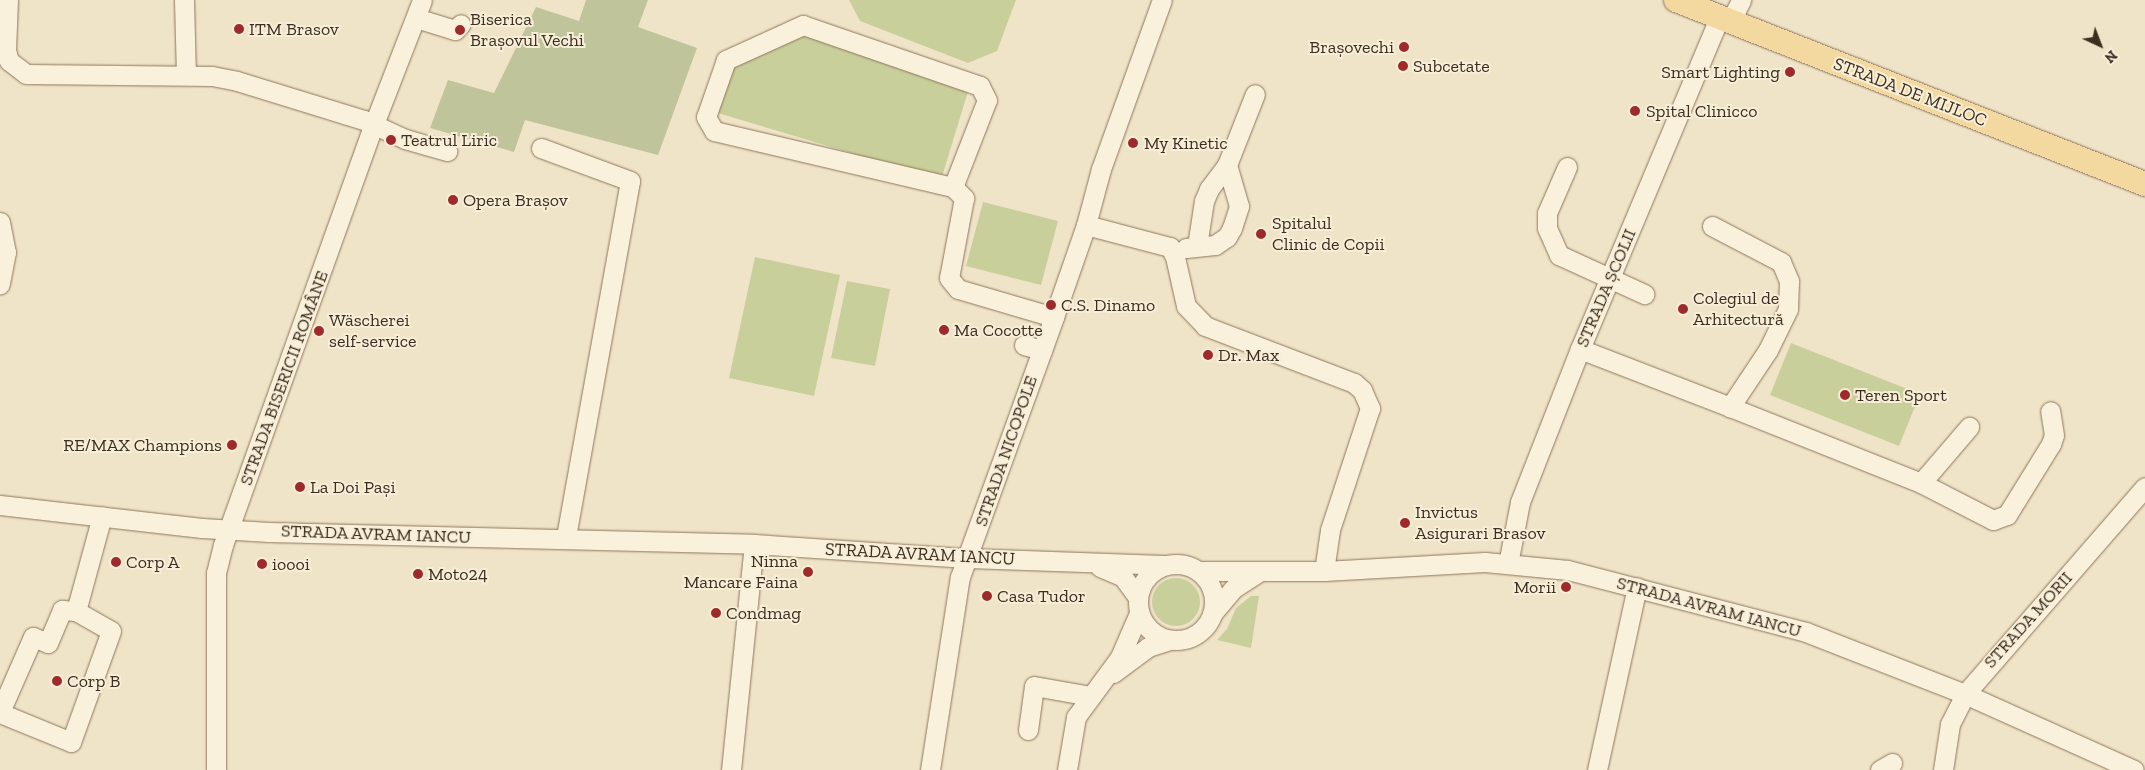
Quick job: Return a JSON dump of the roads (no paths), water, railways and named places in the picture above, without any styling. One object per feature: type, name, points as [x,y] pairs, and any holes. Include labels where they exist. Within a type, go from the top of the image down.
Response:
[{"type":"main road","name":"STRADA DE MIJLOC","points":[[1676,0],[2145,184]]},
{"type":"street","points":[[8,0],[6,50],[9,61],[26,74],[186,74],[237,81],[374,124],[405,139],[447,151]]},
{"type":"street","points":[[184,0],[186,74]]},
{"type":"street","name":"STRADA BISERICII ROMÂNE","points":[[216,770],[216,574],[228,529],[374,124],[422,0]]},
{"type":"street","name":"STRADA NICOPOLE","points":[[930,770],[960,577],[1054,317],[1086,225],[1101,169],[1162,0]]},
{"type":"street","name":"STRADA ȘCOLII","points":[[1508,564],[1520,502],[1580,349],[1725,20],[1740,0]]},
{"type":"street","points":[[416,18],[455,30],[461,24]]},
{"type":"street","points":[[953,187],[987,100],[980,86],[803,25],[726,60],[706,118],[714,131],[953,187],[964,198],[949,278],[958,289],[1054,317]]},
{"type":"street","points":[[1197,246],[1204,201],[1209,189],[1227,165],[1255,94]]},
{"type":"street","points":[[541,148],[630,181],[566,538]]},
{"type":"street","points":[[1086,225],[1170,247],[1197,246],[1221,242],[1238,216],[1237,194],[1227,165]]},
{"type":"street","points":[[1567,167],[1547,213],[1546,228],[1551,242],[1559,255],[1644,294]]},
{"type":"street","points":[[0,222],[6,252],[0,284]]},
{"type":"street","points":[[1712,226],[1781,262],[1789,281],[1788,309],[1768,350],[1730,407]]},
{"type":"street","points":[[1170,247],[1176,257],[1186,306],[1200,323],[1232,339],[1354,383],[1368,399],[1365,426],[1330,530],[1324,571]]},
{"type":"street","points":[[1024,345],[1042,350]]},
{"type":"street","points":[[1580,349],[1921,483],[1982,516],[2000,520],[2015,504],[2051,444],[2054,435],[2050,412]]},
{"type":"street","points":[[1921,483],[1969,427]]},
{"type":"street","name":"STRADA MORII","points":[[1943,770],[1950,724],[1965,694],[2145,487]]},
{"type":"street","name":"STRADA AVRAM IANCU","points":[[0,505],[228,529],[754,544],[967,558],[1164,566]]},
{"type":"street","points":[[76,611],[102,516]]},
{"type":"street","points":[[731,770],[754,544]]},
{"type":"street","name":"STRADA AVRAM IANCU","points":[[1087,562],[1123,577],[1138,605]]},
{"type":"street","points":[[1067,770],[1076,717],[1090,696],[1106,678],[1129,639],[1144,580],[1164,566],[1179,564],[1198,571],[1211,587],[1212,614]]},
{"type":"street","name":"STRADA AVRAM IANCU","points":[[1198,571],[1324,571],[1508,564],[1568,570],[1806,632],[1965,694],[2134,770]]},
{"type":"street","points":[[1106,678],[1148,647],[1196,634],[1234,588],[1259,572]]},
{"type":"street","points":[[1597,770],[1637,587]]},
{"type":"street","points":[[1138,605],[1150,631],[1170,640]]},
{"type":"street","points":[[62,610],[76,611],[111,632],[71,742],[0,713],[33,637],[48,644],[62,610]]},
{"type":"street","points":[[1028,730],[1034,686],[1090,696]]},
{"type":"place","name":"ITM Brasov","points":[[239,29]]},
{"type":"place","name":"Biserica Brașovul Vechi","points":[[460,30]]},
{"type":"place","name":"Brașovechi","points":[[1404,47]]},
{"type":"place","name":"Subcetate","points":[[1403,66]]},
{"type":"place","name":"Smart Lighting","points":[[1790,72]]},
{"type":"place","name":"Spital Clinicco","points":[[1635,111]]},
{"type":"place","name":"Teatrul Liric","points":[[391,140]]},
{"type":"place","name":"My Kinetic","points":[[1133,143]]},
{"type":"place","name":"Opera Brașov","points":[[453,200]]},
{"type":"place","name":"Spitalul Clinic de Copii","points":[[1261,234]]},
{"type":"place","name":"C.S. Dinamo","points":[[1051,305]]},
{"type":"place","name":"Colegiul de Arhitectură","points":[[1683,309]]},
{"type":"place","name":"Ma Cocotte","points":[[944,330]]},
{"type":"place","name":"Wäscherei self-service","points":[[319,331]]},
{"type":"place","name":"Dr. Max","points":[[1208,355]]},
{"type":"place","name":"Teren Sport","points":[[1845,395]]},
{"type":"place","name":"RE/MAX Champions","points":[[232,445]]},
{"type":"place","name":"La Doi Pași","points":[[300,487]]},
{"type":"place","name":"Invictus Asigurari Brasov","points":[[1405,523]]},
{"type":"place","name":"Corp A","points":[[116,562]]},
{"type":"place","name":"ioooi","points":[[262,564]]},
{"type":"place","name":"Ninna Mancare Faina","points":[[808,572]]},
{"type":"place","name":"Moto24","points":[[418,574]]},
{"type":"place","name":"Morii","points":[[1566,587]]},
{"type":"place","name":"Casa Tudor","points":[[987,596]]},
{"type":"place","name":"Condmag","points":[[716,613]]},
{"type":"place","name":"Corp B","points":[[57,681]]}]
